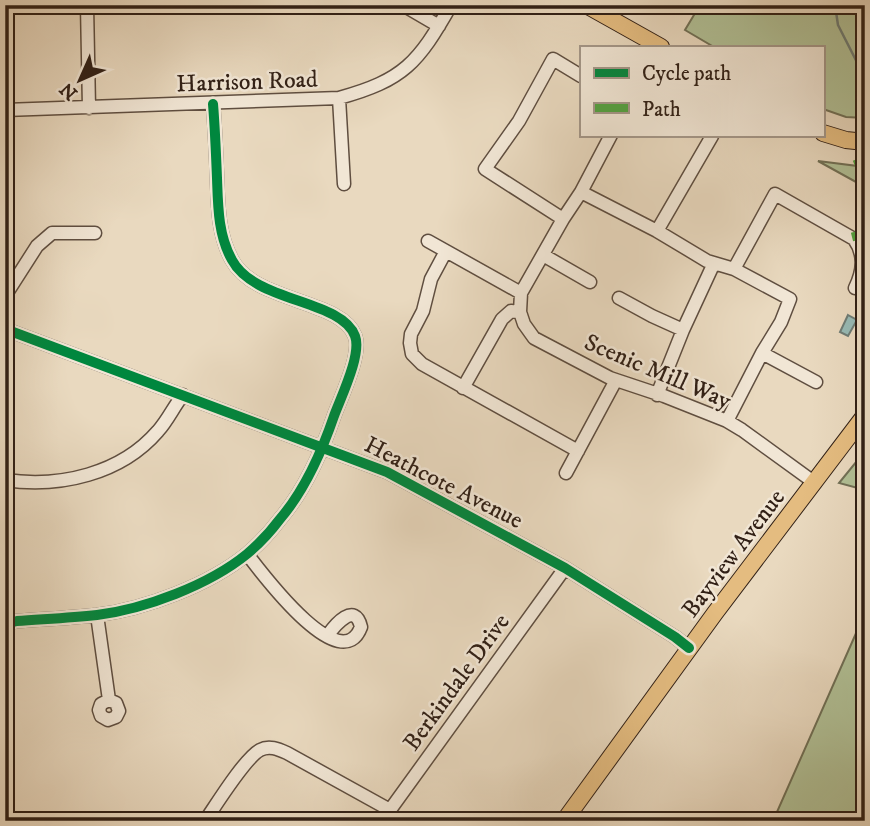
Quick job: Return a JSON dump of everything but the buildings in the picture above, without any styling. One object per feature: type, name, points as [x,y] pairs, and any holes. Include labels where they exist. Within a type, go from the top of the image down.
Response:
[{"type":"main road","points":[[597,8],[658,46]]},
{"type":"main road","points":[[824,133],[865,142]]},
{"type":"main road","name":"Bayview Avenue","points":[[564,821],[689,648],[865,415]]},
{"type":"street","points":[[88,5],[89,108]]},
{"type":"street","points":[[403,5],[439,26]]},
{"type":"street","name":"Harrison Road","points":[[5,110],[339,98],[367,90],[406,68],[419,56],[451,5]]},
{"type":"street","points":[[563,219],[485,169],[519,121],[553,59],[580,75]]},
{"type":"street","points":[[339,98],[344,184]]},
{"type":"street","points":[[5,624],[97,615],[140,606],[211,578],[247,554],[281,519],[323,447],[355,357],[356,338],[349,325],[332,314],[258,286],[242,275],[232,260],[223,239],[219,214],[213,104]]},
{"type":"street","points":[[463,388],[502,318],[511,311],[520,312],[521,293],[581,192],[610,136]]},
{"type":"street","points":[[657,232],[712,136]]},
{"type":"street","points":[[581,192],[700,257],[734,270],[790,299],[781,323],[762,353],[727,421]]},
{"type":"street","points":[[734,270],[775,194],[856,242],[861,251],[862,266],[855,288]]},
{"type":"street","points":[[5,296],[37,246],[52,233],[95,233]]},
{"type":"street","points":[[428,241],[521,293]]},
{"type":"street","points":[[446,251],[431,279],[423,311],[411,334],[412,354],[422,364],[463,388],[578,450]]},
{"type":"street","points":[[543,255],[590,282]]},
{"type":"street","points":[[657,395],[714,263]]},
{"type":"street","points":[[618,298],[683,330]]},
{"type":"street","name":"Scenic Mill Way","points":[[520,312],[524,324],[534,338],[616,380],[727,421],[815,482]]},
{"type":"street","name":"Heathcote Avenue","points":[[5,329],[387,472],[565,568],[689,648]]},
{"type":"street","points":[[762,353],[816,382]]},
{"type":"street","points":[[566,473],[616,380]]},
{"type":"street","points":[[5,480],[28,483],[68,480],[106,469],[137,451],[159,430],[183,395]]},
{"type":"street","points":[[247,554],[302,618],[328,635]]},
{"type":"street","name":"Berkindale Drive","points":[[386,815],[565,568]]},
{"type":"street","points":[[97,615],[109,700]]},
{"type":"street","points":[[205,821],[251,758],[262,749],[273,748],[286,753],[386,815]]},
{"type":"green space","points":[[700,5],[865,5],[865,118],[846,117],[824,109],[824,46],[712,46],[685,30]]},
{"type":"green space","points":[[818,161],[865,167],[865,187]]},
{"type":"green space","points":[[865,451],[865,490],[839,483]]},
{"type":"green space","points":[[865,619],[865,821],[773,821],[861,622]]},
{"type":"water","points":[[848,315],[857,320],[848,336],[840,332]]},
{"type":"waterway","points":[[835,5],[838,25],[865,78]]},
{"type":"marked path","points":[[857,159],[865,179]]},
{"type":"marked path","points":[[852,237],[865,236]]},
{"type":"marked path","points":[[865,335],[861,355],[865,358]]},
{"type":"marked path","points":[[857,821],[865,792]]},
{"type":"cycle path","points":[[5,624],[116,612],[176,594],[214,576],[247,554],[273,528],[297,496],[324,443],[353,364],[356,353],[355,336],[347,324],[333,315],[259,285],[243,274],[232,260],[224,241],[220,220],[213,104]]},
{"type":"cycle path","points":[[5,329],[387,472],[565,568],[689,648]]}]
